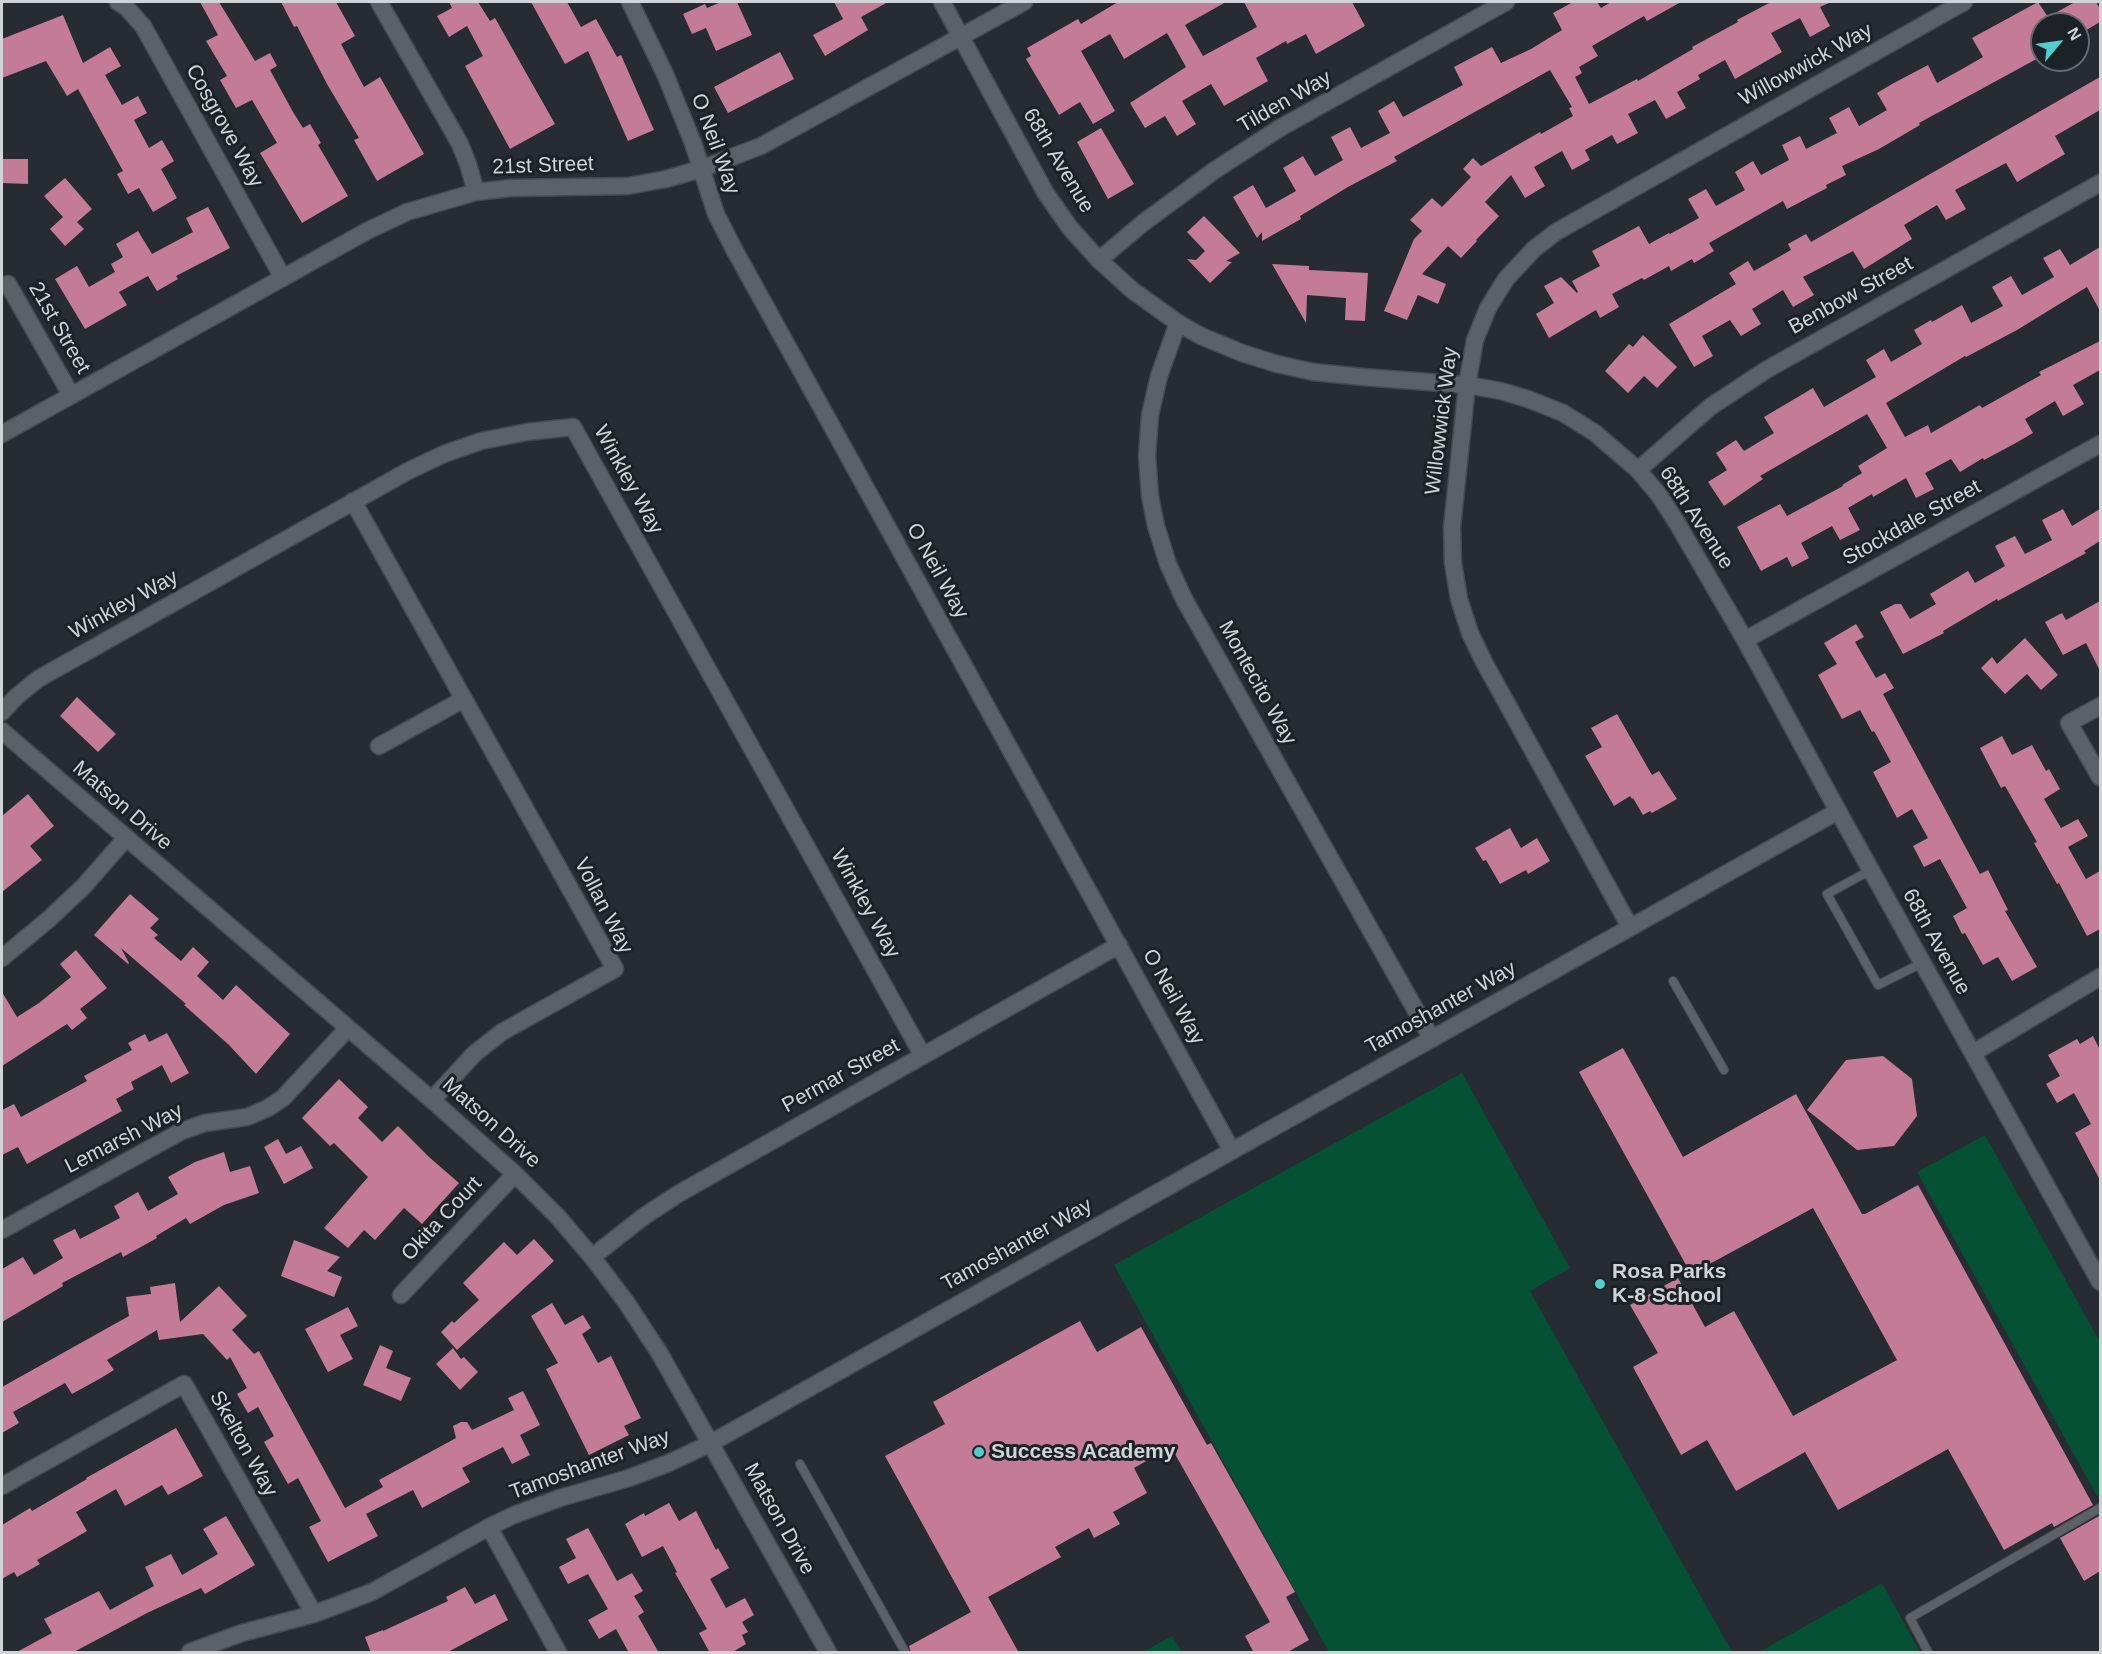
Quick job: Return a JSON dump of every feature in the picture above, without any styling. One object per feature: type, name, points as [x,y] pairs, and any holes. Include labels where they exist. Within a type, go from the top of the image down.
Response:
[{"type":"street","name":"Cosgrove Way","points":[[118,2],[126,7],[143,26],[283,278]]},
{"type":"street","points":[[379,2],[460,144],[476,192]]},
{"type":"street","name":"O Neil Way","points":[[630,2],[665,74],[693,143],[716,214],[735,251],[1232,1151]]},
{"type":"street","name":"68th Avenue","points":[[942,2],[1044,192],[1070,228],[1099,260],[1132,290],[1178,324],[1242,353],[1313,372],[1467,385],[1528,399],[1563,413],[1595,433],[1638,470],[1659,495],[1677,523],[1745,640],[2100,1282]]},
{"type":"street","name":"21st Street","points":[[2,434],[367,231],[407,212],[476,192],[511,188],[628,186],[666,179],[701,169],[761,146],[1024,2]]},
{"type":"street","name":"Tilden Way","points":[[1099,260],[1143,223],[1215,170],[1280,128],[1506,2]]},
{"type":"street","name":"Willowwick Way","points":[[1630,927],[1484,662],[1470,633],[1459,599],[1453,563],[1452,527],[1467,385],[1476,340],[1488,308],[1506,279],[1534,249],[1556,232],[1964,2]]},
{"type":"street","name":"Benbow Street","points":[[1638,470],[1710,407],[1766,370],[2100,183]]},
{"type":"street","name":"21st Street","points":[[8,284],[71,395]]},
{"type":"street","name":"Montecito Way","points":[[1178,324],[1159,376],[1150,416],[1147,456],[1150,496],[1156,526],[1168,564],[1196,620],[1432,1039]]},
{"type":"street","name":"Winkley Way","points":[[2,712],[38,679],[408,471],[444,454],[481,441],[527,432],[573,427],[923,1056]]},
{"type":"street","name":"Stockdale Street","points":[[1745,640],[2100,444]]},
{"type":"street","name":"Vollan Way","points":[[353,501],[615,969],[502,1032],[474,1054],[432,1100]]},
{"type":"street","points":[[379,746],[464,699]]},
{"type":"street","points":[[2100,706],[2069,723],[2100,777]]},
{"type":"street","name":"Matson Drive","points":[[2,731],[432,1100],[515,1174],[558,1217],[626,1302],[660,1354],[828,1653]]},
{"type":"street","name":"Tamoshanter Way","points":[[190,1653],[242,1633],[314,1614],[372,1592],[489,1527],[560,1498],[669,1463],[711,1443],[1838,811]]},
{"type":"street","points":[[2,958],[67,902],[126,838]]},
{"type":"street","name":"Permar Street","points":[[591,1257],[643,1217],[678,1194],[1119,945]]},
{"type":"street","points":[[1972,1053],[2100,977]]},
{"type":"street","name":"Lemarsh Way","points":[[2,1230],[182,1131],[205,1123],[247,1117],[268,1108],[283,1098],[348,1028]]},
{"type":"street","name":"Okita Court","points":[[401,1295],[515,1174]]},
{"type":"street","name":"Skelton Way","points":[[2,1486],[184,1384],[314,1614]]},
{"type":"street","points":[[489,1527],[558,1653]]},
{"type":"lane","points":[[1871,870],[1827,894],[1878,985],[1922,963]]},
{"type":"lane","points":[[1673,981],[1724,1070]]},
{"type":"lane","points":[[800,1464],[906,1653]]},
{"type":"lane","points":[[1928,1653],[1910,1618],[2100,1508]]},
{"type":"green space","points":[[1462,1073],[1570,1268],[1530,1291],[1732,1652],[1329,1652],[1114,1265]]},
{"type":"green space","points":[[1985,1135],[2100,1342],[2100,1494],[2097,1496],[1917,1172]]},
{"type":"green space","points":[[1882,1583],[1920,1652],[1759,1652]]},
{"type":"green space","points":[[1172,1636],[1182,1652],[1143,1652]]},
{"type":"building","points":[[200,2],[219,2],[255,61],[270,53],[277,66],[270,70],[303,128],[310,124],[321,143],[318,145],[348,196],[302,223],[260,153],[277,143],[252,100],[236,108],[220,80],[227,76],[206,41],[218,35]]},
{"type":"building","points":[[281,2],[336,2],[355,36],[341,44],[364,87],[380,77],[424,154],[377,181],[354,140],[359,138],[327,84],[297,26],[294,27]]},
{"type":"building","points":[[449,2],[478,2],[490,21],[495,18],[555,124],[510,149],[465,66],[483,56],[467,26],[449,37],[437,16],[452,8]]},
{"type":"building","points":[[531,2],[567,2],[581,27],[596,19],[617,57],[621,55],[654,130],[628,141],[588,51],[565,64]]},
{"type":"building","points":[[721,2],[737,2],[752,35],[716,51],[706,28],[692,34],[683,14],[705,4],[707,8]]},
{"type":"building","points":[[834,2],[888,2],[861,17],[868,30],[825,56],[813,35],[843,19]]},
{"type":"building","points":[[1118,2],[1226,2],[1185,25],[1203,56],[1257,27],[1244,2],[1352,2],[1365,26],[1316,54],[1306,34],[1287,44],[1286,41],[1256,58],[1268,81],[1224,106],[1211,84],[1182,101],[1196,124],[1177,136],[1165,116],[1145,128],[1130,103],[1186,67],[1167,33],[1124,59],[1110,34],[1081,51],[1115,111],[1093,124],[1080,102],[1059,115],[1026,59],[1031,56],[1027,48],[1078,19],[1081,24]]},
{"type":"building","points":[[1573,2],[1597,2],[1601,8],[1611,2],[1681,2],[1647,21],[1644,16],[1592,46],[1598,56],[1579,67],[1582,73],[1575,77],[1589,104],[1637,79],[1638,81],[1693,49],[1692,47],[1738,22],[1737,20],[1771,2],[1831,2],[1820,7],[1830,26],[1810,37],[1800,18],[1771,33],[1782,52],[1735,79],[1725,60],[1698,75],[1700,79],[1677,92],[1686,108],[1666,119],[1655,100],[1628,114],[1638,133],[1617,144],[1612,135],[1585,150],[1590,160],[1572,170],[1562,151],[1534,167],[1545,186],[1525,198],[1511,175],[1485,202],[1499,216],[1477,241],[1461,258],[1448,246],[1422,274],[1446,284],[1438,304],[1418,295],[1407,320],[1384,311],[1414,239],[1422,231],[1410,220],[1432,198],[1442,207],[1471,177],[1463,169],[1473,158],[1481,166],[1573,116],[1569,108],[1572,107],[1550,70],[1394,157],[1397,161],[1300,216],[1301,219],[1262,241],[1262,232],[1257,238],[1233,197],[1253,185],[1266,208],[1296,191],[1283,168],[1303,156],[1315,176],[1343,160],[1331,137],[1350,127],[1361,148],[1390,133],[1378,111],[1394,101],[1403,117],[1463,85],[1454,67],[1492,47],[1501,63],[1531,49],[1562,30],[1553,13]]},
{"type":"building","points":[[2038,2],[2045,12],[2030,12],[2030,63],[1919,123],[1920,125],[1879,149],[1842,166],[1846,175],[1826,185],[1827,188],[1787,209],[1783,201],[1709,243],[1714,251],[1694,263],[1692,259],[1671,271],[1669,266],[1612,294],[1619,307],[1600,318],[1596,310],[1549,338],[1536,314],[1554,303],[1544,286],[1561,277],[1577,293],[1572,281],[1600,266],[1592,251],[1639,226],[1649,244],[1699,218],[1688,199],[1706,189],[1716,206],[1745,190],[1735,172],[1753,161],[1761,175],[1789,160],[1782,145],[1800,136],[1806,149],[1837,133],[1829,118],[1849,107],[1859,126],[1887,110],[1877,93],[1892,84],[1928,65],[1937,83],[1983,57],[1972,38]]},
{"type":"building","points":[[2075,2],[2096,2],[2100,9],[2100,22],[2090,28],[2090,12],[2057,12]]},
{"type":"building","points":[[63,15],[83,63],[110,47],[121,66],[105,75],[122,105],[138,96],[147,113],[134,120],[149,148],[162,140],[174,161],[161,169],[177,198],[153,212],[139,188],[128,194],[117,174],[123,171],[78,89],[67,96],[46,61],[2,78],[2,39]]},
{"type":"building","points":[[780,52],[794,79],[728,113],[714,87]]},
{"type":"building","points":[[2100,77],[2100,110],[2055,136],[2065,154],[2017,182],[2006,163],[1955,190],[1966,209],[1946,220],[1937,205],[1904,225],[1912,239],[1864,269],[1853,251],[1803,277],[1814,295],[1793,307],[1783,290],[1752,309],[1761,324],[1741,336],[1730,320],[1702,336],[1713,356],[1694,367],[1669,324],[1736,284],[1729,273],[1748,261],[1754,271],[1791,250],[1788,244],[1806,234],[1811,242]]},
{"type":"building","points":[[1101,128],[1134,184],[1108,199],[1077,142]]},
{"type":"building","points":[[2,159],[28,159],[28,184],[2,183]]},
{"type":"building","points":[[65,178],[92,209],[77,222],[84,229],[65,246],[50,229],[63,217],[44,196]]},
{"type":"building","points":[[208,207],[230,248],[176,276],[178,279],[157,291],[148,276],[119,292],[127,305],[85,329],[55,279],[77,266],[89,287],[115,272],[111,264],[123,257],[116,244],[138,231],[152,254],[193,232],[186,218]]},
{"type":"building","points":[[1204,216],[1240,253],[1226,261],[1232,262],[1210,283],[1187,259],[1196,260],[1205,251],[1187,232]]},
{"type":"building","points":[[2100,247],[2100,311],[2087,287],[2017,330],[1965,356],[1886,403],[1905,437],[1928,425],[1931,433],[1980,405],[1982,408],[2041,375],[2039,372],[2100,341],[2100,370],[2073,385],[2084,404],[2063,416],[2055,401],[2025,419],[2033,433],[2014,444],[1984,460],[1983,458],[1960,472],[1951,459],[1925,473],[1934,489],[1916,498],[1906,478],[1873,497],[1872,494],[1848,508],[1860,530],[1840,540],[1832,526],[1801,543],[1809,558],[1792,567],[1787,557],[1761,571],[1737,527],[1780,504],[1787,516],[1843,486],[1862,473],[1858,466],[1887,448],[1867,414],[1760,476],[1763,479],[1724,506],[1708,482],[1727,470],[1716,453],[1736,440],[1744,451],[1774,433],[1764,417],[1813,388],[1824,407],[1876,377],[1866,360],[1884,349],[1891,362],[1922,344],[1914,330],[1931,320],[1932,322],[1962,305],[1971,323],[2003,306],[1992,287],[2011,276],[2022,295],[2054,277],[2043,258],[2060,249],[2070,265]]},
{"type":"building","points":[[1272,264],[1309,266],[1309,270],[1368,273],[1365,321],[1345,320],[1346,298],[1307,295],[1306,323]]},
{"type":"building","points":[[1643,335],[1677,367],[1657,388],[1644,376],[1628,393],[1605,371],[1629,344],[1633,347]]},
{"type":"building","points":[[2063,509],[2072,526],[2100,509],[2100,541],[2084,551],[2086,553],[1998,601],[1997,599],[1943,631],[1944,633],[1903,654],[1880,612],[1895,604],[1901,604],[1910,619],[1936,604],[1930,594],[1968,571],[1975,583],[2005,566],[1995,546],[2015,536],[2025,554],[2052,540],[2042,520]]},
{"type":"building","points":[[2100,601],[2100,671],[2086,643],[2063,655],[2045,622],[2062,613],[2066,620]]},
{"type":"building","points":[[1856,624],[1864,637],[1855,642],[1876,678],[1885,673],[1894,688],[1883,694],[1980,874],[1988,870],[2008,910],[2005,911],[2037,967],[2012,981],[1998,957],[1983,965],[1965,933],[1962,934],[1953,916],[1967,908],[1940,859],[1924,867],[1913,846],[1928,838],[1912,809],[1897,818],[1873,772],[1891,762],[1874,731],[1872,732],[1860,710],[1842,719],[1818,675],[1837,664],[1824,643]]},
{"type":"building","points":[[2025,638],[2058,675],[2041,690],[2027,674],[2005,694],[1981,668],[1992,657],[1997,664]]},
{"type":"building","points":[[77,697],[116,734],[98,752],[60,716]]},
{"type":"building","points":[[1617,714],[1652,775],[1659,771],[1677,799],[1652,813],[1650,811],[1643,815],[1630,796],[1614,806],[1585,756],[1602,747],[1591,728]]},
{"type":"building","points":[[2002,736],[2012,755],[2032,745],[2046,771],[2049,769],[2060,789],[2044,799],[2061,828],[2078,819],[2088,836],[2068,847],[2086,879],[2100,871],[2100,929],[2087,936],[2059,883],[2057,884],[2034,843],[2037,842],[2005,786],[2001,788],[1980,748]]},
{"type":"building","points":[[28,794],[54,826],[30,846],[42,860],[2,892],[2,816]]},
{"type":"building","points":[[1510,828],[1521,848],[1537,838],[1550,861],[1528,874],[1526,870],[1500,884],[1486,860],[1483,861],[1475,848]]},
{"type":"building","points":[[130,894],[159,919],[150,928],[158,935],[154,938],[181,961],[193,947],[209,962],[197,976],[223,1000],[236,985],[290,1034],[256,1074],[229,1045],[184,1005],[186,1004],[135,960],[121,948],[128,964],[94,935]]},
{"type":"building","points":[[76,950],[107,988],[80,1009],[87,1018],[72,1030],[67,1024],[2,1066],[2,992],[17,1017],[39,1003],[71,977],[60,964]]},
{"type":"building","points":[[167,1033],[189,1073],[171,1083],[162,1065],[131,1082],[134,1089],[116,1099],[122,1111],[27,1164],[18,1147],[2,1155],[2,1110],[14,1104],[21,1117],[87,1081],[84,1076],[132,1050],[128,1043],[145,1034],[149,1042]]},
{"type":"building","points":[[2093,1036],[2100,1050],[2100,1180],[2075,1133],[2091,1124],[2074,1093],[2057,1103],[2046,1084],[2060,1076],[2048,1055],[2077,1039],[2080,1044]]},
{"type":"building","points":[[1623,1048],[1683,1157],[1796,1094],[1862,1214],[1918,1185],[2093,1505],[2054,1527],[2052,1523],[2004,1550],[1948,1449],[1838,1510],[1805,1452],[1736,1491],[1707,1440],[1681,1455],[1633,1367],[1658,1353],[1630,1305],[1678,1278],[1705,1327],[1734,1311],[1793,1416],[1897,1360],[1813,1208],[1691,1274],[1579,1072]]},
{"type":"building","points":[[1883,1056],[1912,1079],[1917,1116],[1894,1146],[1857,1150],[1807,1110],[1846,1060]]},
{"type":"building","points":[[339,1079],[368,1107],[358,1118],[382,1142],[398,1126],[459,1183],[422,1224],[404,1208],[375,1240],[364,1230],[348,1248],[324,1228],[368,1177],[334,1143],[330,1146],[302,1118]]},
{"type":"building","points":[[278,1139],[286,1154],[301,1146],[313,1168],[284,1184],[264,1147]]},
{"type":"building","points":[[224,1152],[230,1172],[250,1166],[259,1193],[224,1205],[190,1224],[186,1218],[123,1257],[121,1252],[62,1283],[63,1286],[2,1322],[2,1269],[23,1257],[34,1275],[63,1258],[53,1240],[75,1229],[80,1239],[120,1218],[114,1206],[138,1192],[148,1211],[178,1194],[168,1177],[195,1162]]},
{"type":"building","points":[[534,1239],[554,1261],[457,1350],[441,1332],[479,1300],[463,1283],[504,1242],[517,1255]]},
{"type":"building","points":[[294,1240],[340,1257],[327,1271],[342,1277],[334,1297],[281,1276]]},
{"type":"building","points":[[175,1283],[180,1322],[219,1286],[247,1316],[232,1330],[254,1354],[259,1351],[345,1508],[383,1487],[379,1480],[456,1438],[453,1426],[467,1422],[472,1430],[514,1410],[508,1398],[523,1391],[540,1425],[520,1435],[530,1455],[512,1464],[503,1447],[462,1468],[470,1482],[422,1508],[413,1490],[366,1514],[378,1536],[328,1562],[309,1527],[321,1521],[298,1478],[288,1484],[264,1442],[274,1436],[258,1407],[248,1413],[237,1394],[247,1388],[230,1357],[227,1360],[203,1334],[159,1340],[157,1330],[107,1360],[114,1370],[101,1378],[72,1394],[65,1383],[13,1412],[19,1423],[2,1433],[2,1387],[129,1316],[126,1297],[151,1294],[150,1287]]},
{"type":"building","points":[[552,1303],[565,1325],[583,1315],[591,1328],[582,1334],[598,1363],[611,1356],[641,1418],[624,1426],[629,1435],[589,1455],[546,1369],[558,1363],[531,1316]]},
{"type":"building","points":[[348,1307],[358,1326],[340,1335],[353,1359],[328,1372],[305,1329]]},
{"type":"building","points":[[1080,1321],[1097,1352],[1141,1327],[1207,1445],[1211,1443],[1295,1592],[1286,1597],[1309,1640],[1286,1653],[1254,1653],[1245,1636],[1270,1622],[1171,1447],[1134,1468],[1147,1493],[1113,1512],[1120,1524],[1094,1538],[1089,1528],[1055,1547],[1061,1557],[988,1597],[1019,1653],[911,1653],[909,1646],[971,1612],[885,1456],[945,1424],[933,1402]]},
{"type":"building","points":[[380,1345],[393,1351],[386,1368],[411,1378],[401,1401],[363,1385]]},
{"type":"building","points":[[453,1348],[461,1359],[464,1357],[478,1372],[460,1390],[436,1364]]},
{"type":"building","points":[[176,1428],[203,1476],[168,1495],[162,1485],[125,1506],[116,1489],[76,1512],[87,1531],[37,1560],[40,1564],[17,1577],[14,1572],[2,1579],[2,1525],[30,1508],[32,1511]]},
{"type":"building","points":[[669,1503],[679,1521],[696,1511],[716,1550],[718,1548],[729,1568],[710,1579],[726,1608],[745,1598],[754,1615],[742,1622],[748,1632],[742,1635],[746,1644],[731,1653],[710,1653],[699,1633],[707,1629],[675,1573],[677,1572],[663,1546],[642,1557],[625,1524]]},
{"type":"building","points":[[226,1516],[255,1565],[205,1594],[201,1588],[147,1613],[72,1653],[15,1653],[52,1633],[44,1619],[99,1591],[110,1610],[154,1586],[145,1567],[171,1554],[182,1575],[218,1554],[203,1529]]},
{"type":"building","points":[[2099,1516],[2100,1571],[2084,1581],[2060,1538]]},
{"type":"building","points":[[588,1528],[617,1581],[632,1573],[643,1591],[634,1596],[644,1612],[638,1616],[659,1653],[629,1653],[616,1629],[599,1639],[588,1620],[608,1609],[588,1574],[568,1584],[559,1567],[576,1558],[566,1539]]},
{"type":"building","points":[[465,1587],[475,1604],[495,1594],[508,1620],[446,1653],[371,1653],[365,1637],[448,1601],[446,1597]]},
{"type":"place","name":"Rosa Parks K-8 School","points":[[1600,1284]]},
{"type":"place","name":"Success Academy","points":[[979,1452]]}]
